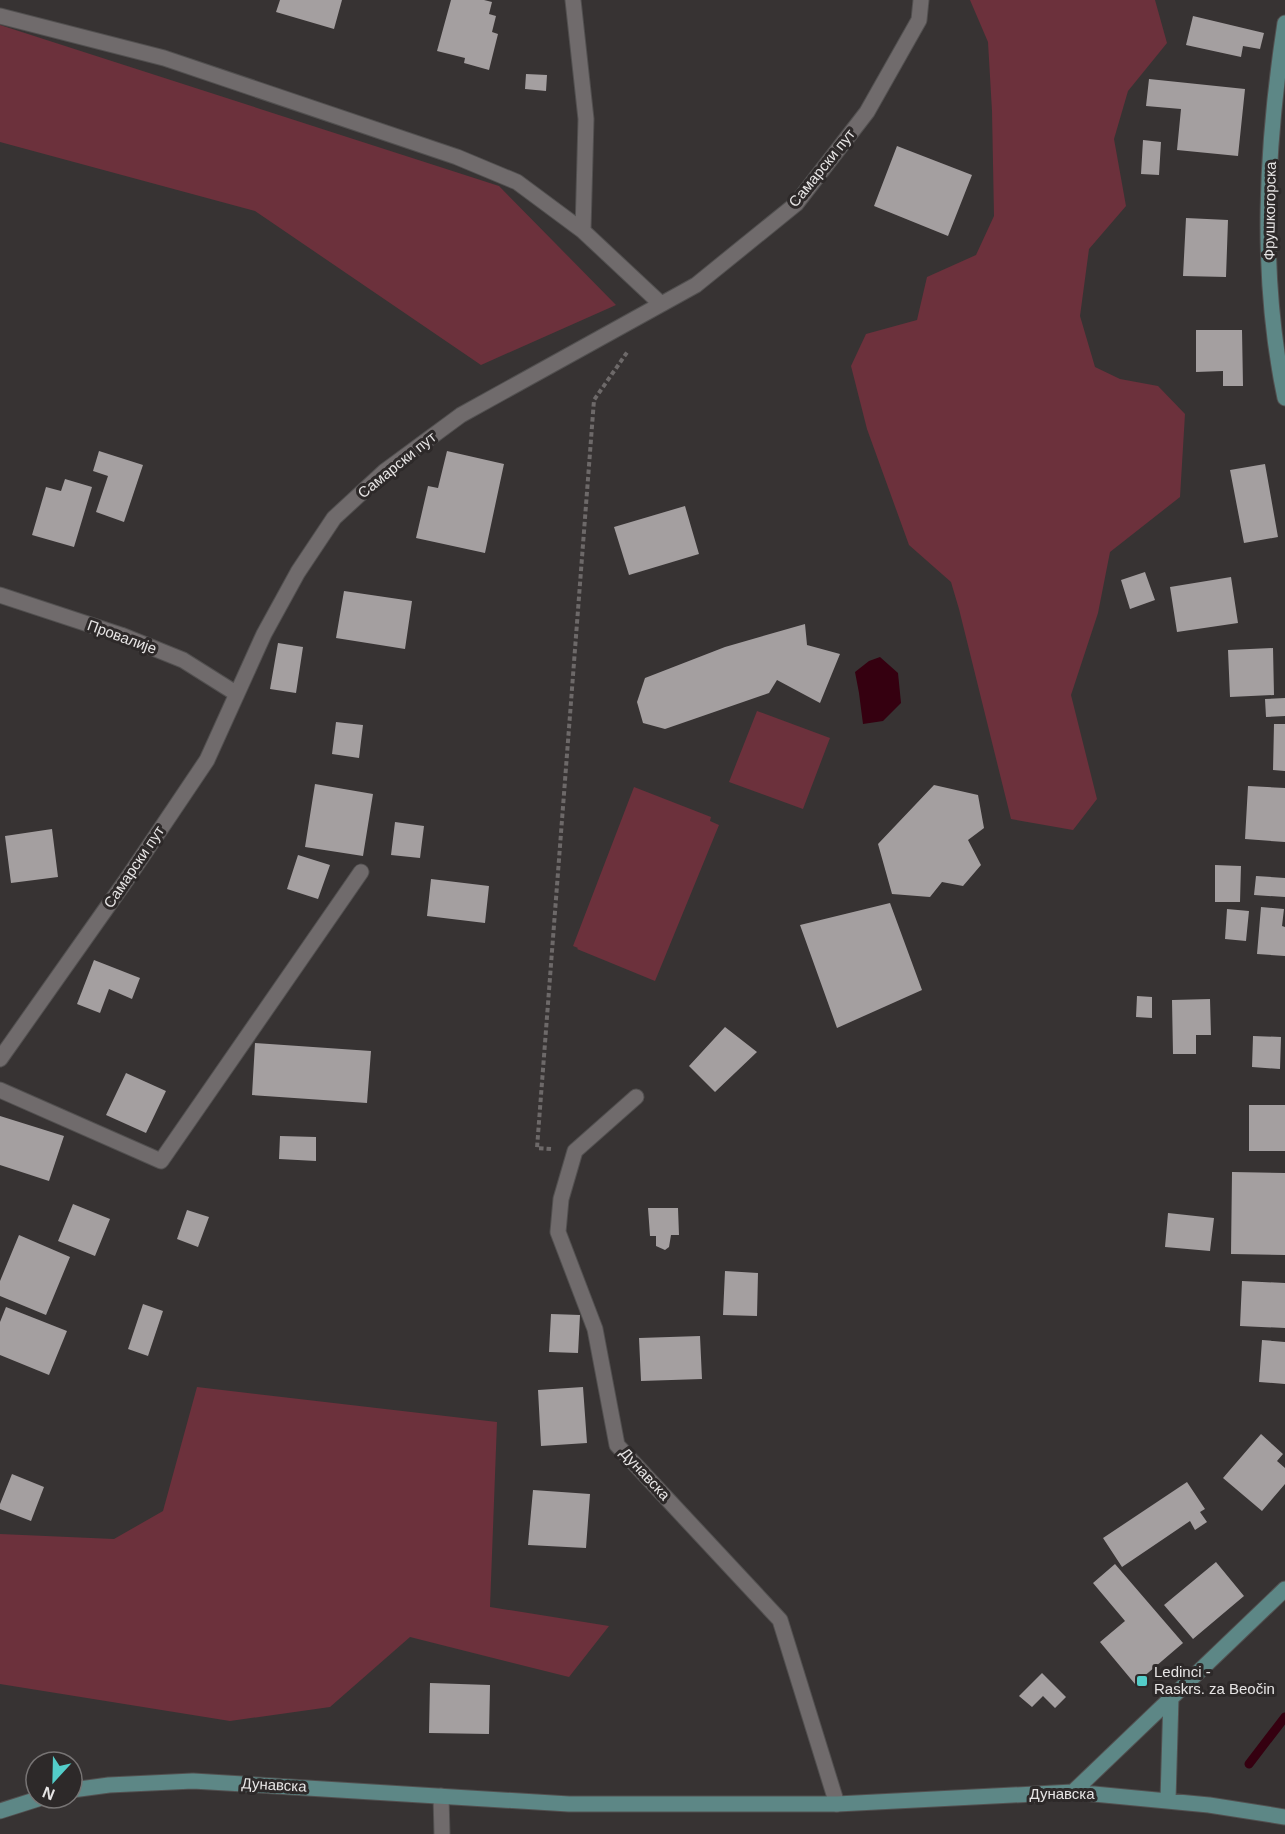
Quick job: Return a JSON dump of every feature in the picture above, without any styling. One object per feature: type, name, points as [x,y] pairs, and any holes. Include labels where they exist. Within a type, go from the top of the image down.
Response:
[{"type":"main road","name":"Фрушкогорска","points":[[1285,23],[1275,87],[1268,187],[1269,282],[1276,356],[1285,398]]},
{"type":"main road","points":[[1073,1791],[1285,1589]]},
{"type":"main road","points":[[1168,1800],[1171,1697]]},
{"type":"main road","name":"Дунавска","points":[[84,1788],[193,1781],[569,1804],[837,1804],[1073,1791],[1168,1800],[1285,1817]]},
{"type":"main road","points":[[0,1811],[24,1803]]},
{"type":"street","points":[[573,0],[586,118],[583,231]]},
{"type":"street","name":"Самарски пут","points":[[0,1059],[127,879],[207,760],[264,634],[298,572],[334,518],[385,471],[461,415],[696,285],[796,204],[867,112],[919,20],[921,0]]},
{"type":"street","points":[[0,16],[164,57],[457,157],[517,183],[583,231],[662,304]]},
{"type":"street","name":"Провалије","points":[[0,596],[121,635],[183,660],[237,694]]},
{"type":"street","points":[[0,1090],[161,1161],[361,872]]},
{"type":"street","points":[[575,1150],[636,1097]]},
{"type":"street","name":"Дунавска","points":[[575,1150],[561,1199],[558,1232],[595,1329],[617,1444],[780,1620],[837,1804]]},
{"type":"street","points":[[441,1796],[442,1834]]},
{"type":"path","points":[[575,1150],[537,1148],[594,400],[635,342]]},
{"type":"shaded area","points":[[970,0],[1155,0],[1167,43],[1128,91],[1114,139],[1126,206],[1089,249],[1080,316],[1095,367],[1120,379],[1158,386],[1185,414],[1180,497],[1110,552],[1098,613],[1071,695],[1097,799],[1073,830],[1011,819],[951,582],[909,545],[867,429],[851,366],[866,334],[917,320],[927,277],[976,255],[994,216],[988,42]]},
{"type":"shaded area","points":[[0,25],[499,186],[616,305],[481,365],[255,211],[0,142]]},
{"type":"shaded area","points":[[880,657],[898,673],[901,703],[883,721],[863,724],[855,672],[869,661]]},
{"type":"shaded area","points":[[757,711],[830,738],[803,809],[729,782]]},
{"type":"shaded area","points":[[634,787],[711,817],[710,821],[719,825],[655,981],[573,946]]},
{"type":"shaded area","points":[[197,1387],[497,1422],[490,1607],[609,1626],[569,1677],[410,1637],[330,1707],[230,1721],[0,1684],[0,1534],[114,1539],[163,1511]]},
{"type":"building","points":[[280,0],[342,0],[334,29],[276,12]]},
{"type":"building","points":[[451,0],[492,2],[489,14],[496,16],[492,32],[498,34],[489,70],[464,63],[465,58],[437,51]]},
{"type":"building","points":[[1193,16],[1264,33],[1260,49],[1243,46],[1241,57],[1186,45]]},
{"type":"building","points":[[526,74],[547,75],[546,91],[525,89]]},
{"type":"building","points":[[1149,79],[1245,89],[1238,156],[1177,150],[1181,109],[1146,106]]},
{"type":"building","points":[[1143,140],[1161,142],[1159,175],[1141,174]]},
{"type":"building","points":[[897,146],[972,175],[948,236],[874,206]]},
{"type":"building","points":[[1186,218],[1228,220],[1226,277],[1183,276]]},
{"type":"building","points":[[1196,330],[1242,330],[1243,386],[1223,386],[1223,371],[1196,372]]},
{"type":"building","points":[[99,451],[143,465],[124,522],[96,512],[108,476],[93,471]]},
{"type":"building","points":[[447,451],[504,464],[485,553],[416,538],[428,486],[438,488]]},
{"type":"building","points":[[1265,464],[1278,537],[1244,543],[1230,470]]},
{"type":"building","points":[[65,479],[92,487],[74,547],[32,535],[46,487],[61,491]]},
{"type":"building","points":[[685,506],[699,554],[629,575],[614,527]]},
{"type":"building","points":[[1145,572],[1155,600],[1130,609],[1121,580]]},
{"type":"building","points":[[1231,577],[1238,623],[1177,632],[1170,587]]},
{"type":"building","points":[[344,591],[412,601],[405,649],[336,638]]},
{"type":"building","points":[[805,624],[807,645],[840,654],[820,703],[777,680],[769,693],[665,729],[643,723],[637,702],[645,678],[725,647]]},
{"type":"building","points":[[278,643],[303,647],[296,693],[270,689]]},
{"type":"building","points":[[1273,648],[1274,695],[1230,697],[1228,650]]},
{"type":"building","points":[[1285,698],[1285,716],[1266,717],[1265,699]]},
{"type":"building","points":[[336,722],[363,725],[359,758],[332,754]]},
{"type":"building","points":[[1274,724],[1285,724],[1285,771],[1273,770]]},
{"type":"building","points":[[315,784],[373,794],[363,856],[305,847]]},
{"type":"building","points":[[934,785],[978,795],[984,828],[968,840],[981,865],[963,886],[942,882],[930,897],[892,894],[878,844]]},
{"type":"building","points":[[1248,786],[1285,788],[1285,842],[1245,839]]},
{"type":"building","points":[[395,822],[424,826],[420,858],[391,855]]},
{"type":"building","points":[[52,829],[58,877],[11,883],[5,836]]},
{"type":"building","points":[[298,855],[330,865],[318,899],[287,889]]},
{"type":"building","points":[[1215,865],[1241,866],[1240,902],[1215,902]]},
{"type":"building","points":[[1256,876],[1285,878],[1285,897],[1254,895]]},
{"type":"building","points":[[431,879],[489,886],[485,923],[427,916]]},
{"type":"building","points":[[890,903],[922,990],[837,1028],[800,925]]},
{"type":"building","points":[[1261,907],[1284,909],[1282,926],[1285,927],[1285,956],[1257,954]]},
{"type":"building","points":[[1227,909],[1249,911],[1246,941],[1225,939]]},
{"type":"building","points":[[94,960],[140,978],[132,999],[109,989],[100,1013],[77,1004]]},
{"type":"building","points":[[1137,996],[1152,997],[1152,1018],[1136,1017]]},
{"type":"building","points":[[1210,999],[1211,1035],[1196,1035],[1196,1054],[1173,1054],[1172,1000]]},
{"type":"building","points":[[725,1027],[757,1052],[715,1092],[689,1066]]},
{"type":"building","points":[[1253,1036],[1281,1037],[1280,1069],[1252,1067]]},
{"type":"building","points":[[255,1043],[371,1051],[367,1103],[252,1095]]},
{"type":"building","points":[[126,1073],[166,1091],[146,1133],[106,1115]]},
{"type":"building","points":[[1249,1105],[1285,1105],[1285,1151],[1249,1151]]},
{"type":"building","points":[[0,1116],[64,1136],[49,1181],[0,1165]]},
{"type":"building","points":[[280,1136],[316,1137],[316,1161],[279,1159]]},
{"type":"building","points":[[1232,1172],[1285,1173],[1285,1255],[1231,1254]]},
{"type":"building","points":[[73,1204],[110,1219],[95,1256],[58,1241]]},
{"type":"building","points":[[648,1208],[678,1208],[679,1235],[671,1235],[669,1247],[665,1250],[656,1246],[656,1236],[650,1236]]},
{"type":"building","points":[[187,1210],[209,1217],[198,1247],[177,1239]]},
{"type":"building","points":[[1168,1213],[1214,1218],[1210,1251],[1165,1247]]},
{"type":"building","points":[[19,1235],[70,1257],[46,1315],[0,1296],[0,1281]]},
{"type":"building","points":[[725,1271],[758,1273],[757,1316],[723,1315]]},
{"type":"building","points":[[1242,1281],[1285,1283],[1285,1328],[1240,1326]]},
{"type":"building","points":[[143,1304],[163,1311],[148,1356],[128,1349]]},
{"type":"building","points":[[6,1307],[67,1331],[49,1375],[0,1355],[0,1322]]},
{"type":"building","points":[[551,1314],[580,1315],[578,1353],[549,1352]]},
{"type":"building","points":[[700,1336],[702,1379],[641,1381],[639,1338]]},
{"type":"building","points":[[1262,1340],[1285,1342],[1285,1384],[1259,1382]]},
{"type":"building","points":[[583,1387],[587,1443],[541,1446],[538,1390]]},
{"type":"building","points":[[1261,1434],[1283,1454],[1277,1461],[1285,1468],[1285,1484],[1262,1511],[1223,1478]]},
{"type":"building","points":[[12,1474],[44,1487],[31,1521],[0,1509]]},
{"type":"building","points":[[1187,1482],[1205,1509],[1200,1512],[1207,1522],[1195,1530],[1190,1521],[1122,1567],[1103,1538]]},
{"type":"building","points":[[533,1490],[590,1494],[586,1548],[528,1545]]},
{"type":"building","points":[[1216,1562],[1244,1596],[1193,1639],[1164,1605]]},
{"type":"building","points":[[1115,1564],[1183,1643],[1135,1684],[1100,1642],[1125,1621],[1093,1583]]},
{"type":"building","points":[[1042,1673],[1066,1697],[1055,1708],[1043,1696],[1032,1707],[1019,1696]]},
{"type":"building","points":[[430,1683],[490,1685],[489,1734],[429,1733]]},
{"type":"waterway","points":[[1249,1764],[1285,1717]]},
{"type":"place","name":"Ledinci - Raskrs. za Beočin","points":[[1142,1681]]}]
